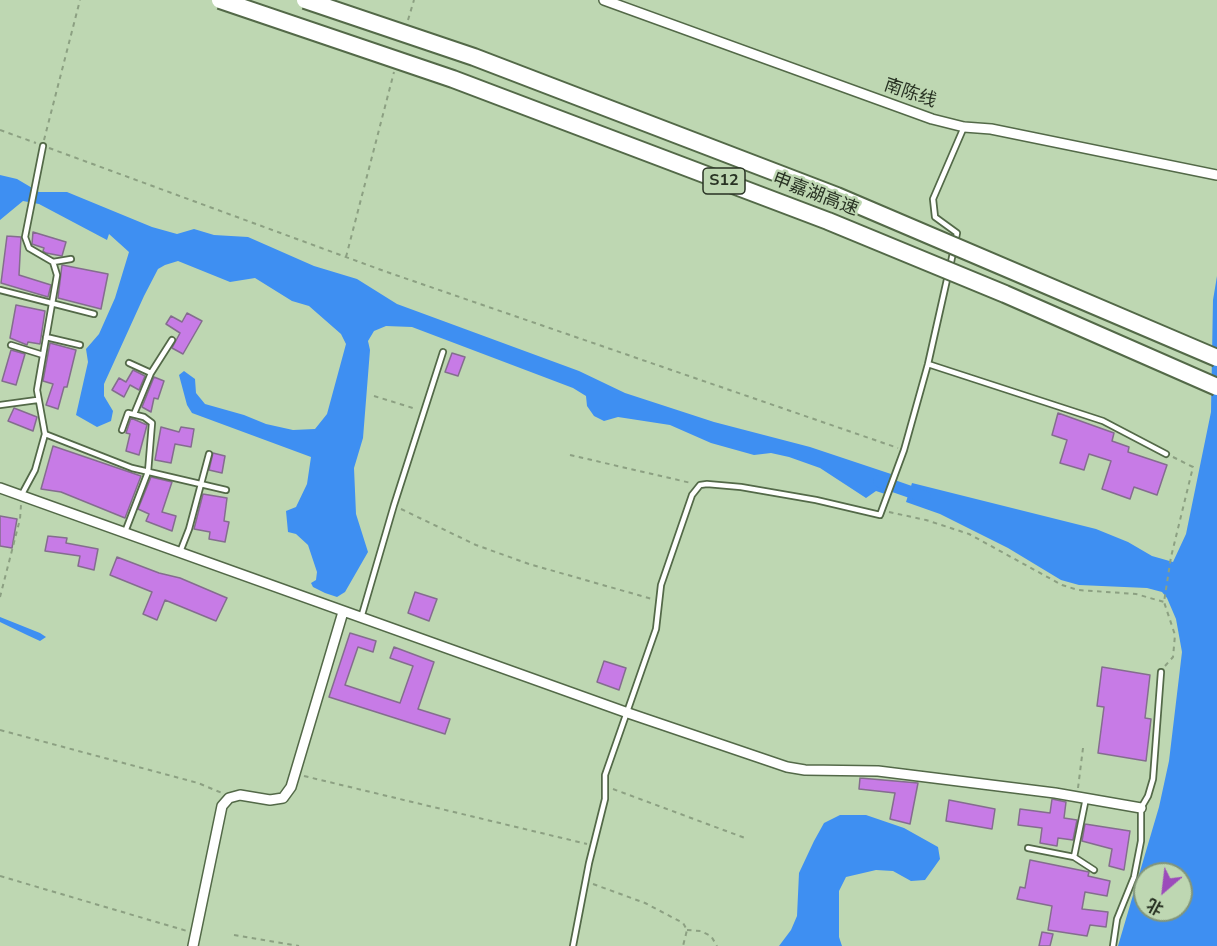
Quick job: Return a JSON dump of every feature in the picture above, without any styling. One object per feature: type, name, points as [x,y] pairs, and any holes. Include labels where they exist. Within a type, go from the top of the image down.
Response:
[{"type":"highway","name":"申嘉湖高速","points":[[220,0],[453,79],[731,183],[984,285],[1217,387]]},
{"type":"highway","name":"申嘉湖高速","points":[[305,0],[474,57],[827,192],[1217,358]]},
{"type":"street","name":"南陈线","points":[[604,0],[921,116],[964,127],[991,129],[1217,175]]},
{"type":"street","points":[[0,488],[628,713],[805,770],[878,771],[1141,808]]},
{"type":"street","points":[[193,946],[222,806],[229,798],[240,795],[270,800],[283,798],[291,787],[343,612]]},
{"type":"lane","points":[[573,946],[585,881],[604,806],[605,775],[656,629],[657,600],[687,506],[700,485],[741,487],[799,497],[880,516],[883,510],[897,474],[928,364],[957,233],[935,217],[933,199],[964,127]]},
{"type":"lane","points":[[43,146],[25,237],[29,249],[53,262],[71,260]]},
{"type":"lane","points":[[21,496],[35,470],[45,434],[37,400],[57,275],[53,262]]},
{"type":"lane","points":[[0,290],[94,314]]},
{"type":"lane","points":[[46,337],[80,345]]},
{"type":"lane","points":[[134,414],[151,373],[172,340]]},
{"type":"lane","points":[[11,345],[43,355]]},
{"type":"lane","points":[[362,618],[394,505],[443,352]]},
{"type":"lane","points":[[129,363],[151,373]]},
{"type":"lane","points":[[928,364],[1103,421],[1166,454]]},
{"type":"lane","points":[[0,405],[37,400]]},
{"type":"lane","points":[[122,430],[128,413],[144,417],[152,423],[148,472],[124,532]]},
{"type":"lane","points":[[45,434],[89,453],[148,472],[226,490]]},
{"type":"lane","points":[[180,552],[189,530],[208,454]]},
{"type":"lane","points":[[1113,946],[1117,919],[1134,876],[1141,841],[1141,808],[1148,796],[1153,779],[1161,672]]},
{"type":"lane","points":[[1074,857],[1081,798]]},
{"type":"lane","points":[[1028,848],[1074,857],[1094,870]]},
{"type":"path","points":[[43,146],[80,0]]},
{"type":"path","points":[[408,23],[414,0]]},
{"type":"path","points":[[346,257],[395,69]]},
{"type":"path","points":[[0,130],[346,257],[904,450]]},
{"type":"path","points":[[374,396],[424,412]]},
{"type":"path","points":[[1161,672],[1173,657],[1175,635],[1164,602],[1171,557],[1193,467],[1166,454]]},
{"type":"path","points":[[570,455],[700,485]]},
{"type":"path","points":[[0,597],[21,519],[21,496]]},
{"type":"path","points":[[394,505],[476,545],[657,600]]},
{"type":"path","points":[[883,510],[926,520],[969,534],[1062,585],[1078,590],[1136,594],[1164,602]]},
{"type":"path","points":[[0,730],[198,783],[215,789],[229,798]]},
{"type":"path","points":[[1081,798],[1083,748]]},
{"type":"path","points":[[295,774],[593,845]]},
{"type":"path","points":[[605,786],[746,838]]},
{"type":"path","points":[[0,876],[195,933]]},
{"type":"path","points":[[585,881],[675,917],[683,923],[687,930],[683,946]]},
{"type":"path","points":[[687,930],[701,931],[711,936],[717,946]]},
{"type":"path","points":[[234,936],[299,946]]},
{"type":"water","points":[[0,175],[17,179],[39,192],[67,192],[152,227],[177,234],[194,229],[214,235],[248,237],[314,266],[357,279],[397,304],[579,371],[625,393],[714,422],[810,447],[891,474],[889,484],[885,494],[876,491],[866,498],[820,468],[789,457],[771,453],[754,455],[711,443],[670,425],[618,417],[604,421],[594,416],[587,406],[586,396],[573,388],[412,327],[386,326],[374,331],[368,341],[370,350],[363,438],[354,468],[356,514],[368,552],[345,592],[337,597],[325,593],[313,587],[311,583],[316,580],[317,572],[308,545],[296,534],[288,532],[286,511],[296,507],[307,484],[311,457],[192,413],[187,405],[179,375],[184,371],[195,379],[196,393],[205,404],[266,424],[293,430],[315,429],[327,414],[346,344],[341,334],[309,306],[292,301],[255,278],[230,282],[178,261],[165,265],[158,269],[144,296],[104,384],[104,396],[113,411],[111,421],[97,427],[76,415],[88,362],[86,349],[99,334],[115,298],[129,252],[109,234],[107,240],[39,204],[23,201],[0,220]]},
{"type":"water","points":[[1217,276],[1217,946],[1118,946],[1133,895],[1133,922],[1193,922],[1193,862],[1143,862],[1159,807],[1169,761],[1182,652],[1176,619],[1167,598],[1162,592],[1147,588],[1079,585],[1061,580],[1008,548],[940,514],[906,502],[912,483],[1096,529],[1128,542],[1152,556],[1173,562],[1186,534],[1211,412],[1213,300]]},
{"type":"water","points":[[0,617],[46,637],[40,641],[0,622]]},
{"type":"water","points":[[840,815],[866,815],[904,828],[938,847],[940,859],[925,880],[911,881],[893,871],[876,870],[846,877],[839,891],[839,937],[842,946],[779,946],[791,930],[797,916],[799,873],[824,823]]},
{"type":"building","points":[[33,232],[66,242],[62,256],[46,253],[43,251],[44,248],[32,244]]},
{"type":"building","points":[[7,236],[21,237],[19,275],[51,285],[48,297],[1,283]]},
{"type":"building","points":[[62,265],[108,274],[101,309],[58,298]]},
{"type":"building","points":[[16,305],[45,311],[40,344],[28,342],[27,345],[10,338]]},
{"type":"building","points":[[187,313],[202,321],[183,354],[172,348],[180,333],[166,324],[171,316],[182,322]]},
{"type":"building","points":[[50,343],[76,350],[67,387],[64,387],[58,409],[46,405],[53,384],[43,381]]},
{"type":"building","points":[[11,350],[25,354],[16,385],[2,381]]},
{"type":"building","points":[[452,353],[465,357],[458,376],[445,372]]},
{"type":"building","points":[[133,370],[145,376],[139,390],[130,385],[124,397],[112,390],[119,378],[126,382]]},
{"type":"building","points":[[154,377],[164,381],[158,399],[154,398],[151,412],[142,407]]},
{"type":"building","points":[[14,408],[37,417],[33,431],[8,421]]},
{"type":"building","points":[[1058,413],[1114,433],[1112,441],[1129,447],[1128,452],[1167,465],[1157,495],[1134,487],[1130,499],[1102,489],[1111,461],[1089,454],[1084,470],[1060,463],[1067,440],[1052,435]]},
{"type":"building","points":[[131,418],[147,425],[139,455],[126,451],[130,434],[126,433]]},
{"type":"building","points":[[161,427],[179,432],[181,427],[194,429],[191,447],[175,444],[171,463],[155,460]]},
{"type":"building","points":[[53,446],[141,476],[125,518],[61,492],[41,489]]},
{"type":"building","points":[[213,453],[225,456],[222,473],[209,470]]},
{"type":"building","points":[[151,477],[172,482],[162,512],[176,516],[172,531],[146,521],[149,514],[138,509]]},
{"type":"building","points":[[203,494],[227,498],[224,521],[229,522],[225,542],[209,539],[210,532],[194,529]]},
{"type":"building","points":[[0,516],[17,519],[12,548],[0,546]]},
{"type":"building","points":[[48,536],[67,538],[66,543],[98,549],[94,570],[78,566],[80,556],[45,551]]},
{"type":"building","points":[[117,557],[159,573],[180,578],[227,598],[216,621],[165,600],[157,620],[143,614],[152,592],[110,575]]},
{"type":"building","points":[[415,592],[437,599],[429,621],[408,613]]},
{"type":"building","points":[[350,633],[376,641],[373,652],[358,647],[345,685],[400,703],[413,666],[390,658],[394,647],[434,662],[418,709],[450,719],[445,734],[329,697]]},
{"type":"building","points":[[604,661],[626,668],[619,690],[597,682]]},
{"type":"building","points":[[1102,667],[1150,675],[1145,718],[1151,719],[1146,761],[1098,753],[1104,707],[1097,706]]},
{"type":"building","points":[[860,778],[918,783],[910,824],[890,819],[895,793],[859,789]]},
{"type":"building","points":[[1052,799],[1066,802],[1064,818],[1077,820],[1073,840],[1058,838],[1057,846],[1040,843],[1042,828],[1018,825],[1020,809],[1050,813]]},
{"type":"building","points":[[949,800],[995,809],[992,829],[946,821]]},
{"type":"building","points":[[1085,824],[1130,831],[1124,870],[1109,866],[1112,849],[1082,841]]},
{"type":"building","points":[[1030,860],[1089,872],[1088,876],[1110,881],[1107,896],[1085,892],[1082,909],[1108,912],[1106,927],[1090,925],[1087,936],[1048,930],[1052,906],[1017,899],[1020,887],[1025,888]]},
{"type":"building","points":[[1042,932],[1053,934],[1050,946],[1039,946]]},
{"type":"waterway","points":[[879,481],[925,497]]}]
